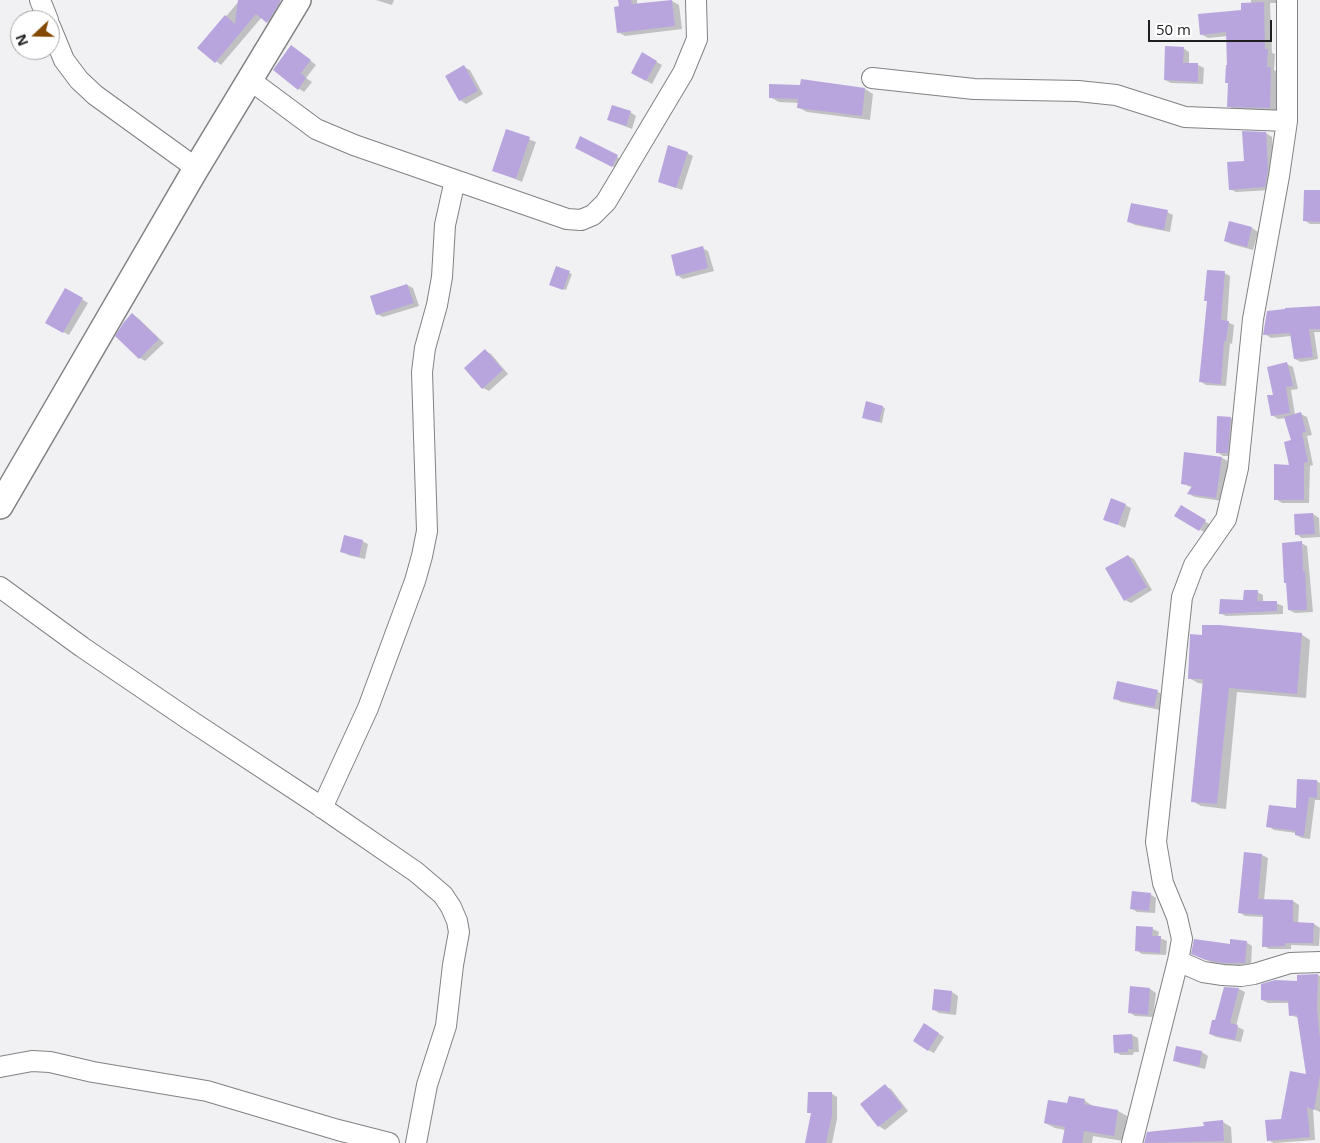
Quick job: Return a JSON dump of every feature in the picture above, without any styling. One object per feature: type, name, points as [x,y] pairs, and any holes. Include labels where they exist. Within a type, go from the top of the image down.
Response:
[{"type":"main road","points":[[0,506],[196,168],[298,0]]},
{"type":"street","points":[[250,80],[316,129],[354,145],[567,219],[580,220],[593,215],[606,202],[683,73],[697,39],[696,0]]},
{"type":"street","points":[[1132,1143],[1182,939],[1177,917],[1163,883],[1156,842],[1182,597],[1194,565],[1226,519],[1238,468],[1253,319],[1287,121],[1287,0]]},
{"type":"street","points":[[60,50],[64,60],[79,80],[95,95],[196,168]]},
{"type":"street","points":[[872,78],[974,89],[1078,91],[1116,95],[1185,117],[1287,121]]},
{"type":"street","points":[[322,808],[368,708],[412,589],[422,556],[427,531],[422,372],[425,348],[437,305],[442,278],[446,225],[455,180]]},
{"type":"street","points":[[0,587],[106,664],[416,872],[443,895],[451,907],[459,932],[446,1026],[427,1085],[416,1143]]},
{"type":"street","points":[[1178,961],[1203,972],[1241,976],[1290,963],[1320,962]]},
{"type":"street","points":[[0,1067],[32,1061],[50,1062],[92,1072],[207,1092],[337,1137],[389,1143]]},
{"type":"building","points":[[238,0],[281,0],[267,23],[256,14],[215,63],[197,48],[225,15],[235,24]]},
{"type":"building","points":[[618,0],[631,0],[632,4],[672,0],[675,26],[617,33],[614,7],[619,6]]},
{"type":"building","points":[[1264,2],[1265,49],[1268,49],[1267,67],[1271,67],[1270,108],[1227,107],[1228,83],[1225,83],[1227,65],[1226,32],[1200,35],[1198,14],[1241,10],[1241,3]]},
{"type":"building","points":[[291,45],[311,60],[301,73],[306,78],[298,90],[273,70]]},
{"type":"building","points":[[1165,46],[1184,47],[1183,63],[1198,63],[1198,82],[1164,80]]},
{"type":"building","points":[[642,52],[657,61],[646,81],[631,73]]},
{"type":"building","points":[[464,65],[478,91],[459,101],[445,76]]},
{"type":"building","points":[[801,79],[865,88],[862,116],[797,108],[798,99],[769,98],[769,84],[800,85]]},
{"type":"building","points":[[612,105],[631,111],[626,126],[607,120]]},
{"type":"building","points":[[506,129],[530,137],[516,179],[492,171]]},
{"type":"building","points":[[1242,131],[1266,132],[1268,169],[1265,187],[1229,190],[1227,162],[1244,161]]},
{"type":"building","points":[[580,136],[618,155],[612,167],[575,148]]},
{"type":"building","points":[[668,145],[688,152],[676,188],[658,182]]},
{"type":"building","points":[[1304,190],[1320,190],[1320,222],[1303,221]]},
{"type":"building","points":[[1131,203],[1168,210],[1164,230],[1127,222]]},
{"type":"building","points":[[1229,221],[1252,227],[1247,247],[1224,241]]},
{"type":"building","points":[[703,246],[708,268],[676,276],[671,255]]},
{"type":"building","points":[[556,266],[570,271],[563,290],[549,285]]},
{"type":"building","points":[[1207,270],[1225,271],[1221,320],[1229,321],[1226,341],[1224,341],[1221,384],[1199,382],[1207,301],[1204,301]]},
{"type":"building","points":[[407,284],[414,303],[376,315],[370,296]]},
{"type":"building","points":[[65,288],[83,298],[63,333],[45,323]]},
{"type":"building","points":[[1320,306],[1320,329],[1309,329],[1313,357],[1294,359],[1290,333],[1263,335],[1267,311]]},
{"type":"building","points":[[132,313],[159,339],[139,359],[115,336]]},
{"type":"building","points":[[485,349],[503,370],[482,389],[464,368]]},
{"type":"building","points":[[1287,362],[1293,386],[1286,387],[1290,413],[1271,416],[1267,395],[1273,395],[1267,367]]},
{"type":"building","points":[[866,401],[883,406],[879,422],[862,418]]},
{"type":"building","points":[[1301,412],[1306,432],[1302,433],[1308,462],[1304,463],[1304,500],[1274,500],[1274,464],[1289,465],[1284,442],[1291,440],[1284,417]]},
{"type":"building","points":[[1217,416],[1231,417],[1228,453],[1216,453]]},
{"type":"building","points":[[1184,452],[1222,457],[1216,498],[1187,494],[1192,486],[1181,484]]},
{"type":"building","points":[[1111,498],[1126,504],[1118,525],[1103,520]]},
{"type":"building","points":[[1181,505],[1206,520],[1199,531],[1174,516]]},
{"type":"building","points":[[1313,513],[1315,534],[1295,535],[1294,514]]},
{"type":"building","points":[[344,535],[363,540],[359,557],[340,552]]},
{"type":"building","points":[[1302,541],[1307,610],[1288,610],[1286,583],[1284,583],[1282,543]]},
{"type":"building","points":[[1128,555],[1147,587],[1124,601],[1105,568]]},
{"type":"building","points":[[1244,590],[1258,590],[1257,601],[1277,601],[1277,611],[1219,614],[1220,599],[1243,600]]},
{"type":"building","points":[[1202,625],[1302,633],[1297,694],[1229,688],[1217,804],[1191,802],[1203,679],[1188,679],[1190,634],[1202,635]]},
{"type":"building","points":[[1117,681],[1158,690],[1154,707],[1113,699]]},
{"type":"building","points":[[1297,779],[1317,780],[1317,798],[1309,797],[1304,836],[1295,835],[1295,831],[1266,827],[1269,805],[1296,808]]},
{"type":"building","points":[[1244,852],[1262,854],[1258,899],[1293,900],[1293,922],[1314,923],[1313,943],[1285,943],[1285,946],[1262,947],[1263,915],[1238,913]]},
{"type":"building","points":[[1132,891],[1151,893],[1149,911],[1130,909]]},
{"type":"building","points":[[1136,926],[1153,927],[1152,936],[1161,936],[1160,953],[1135,951]]},
{"type":"building","points":[[1194,939],[1230,944],[1230,939],[1247,941],[1245,963],[1224,963],[1206,960],[1191,954]]},
{"type":"building","points":[[1318,974],[1317,1009],[1320,1039],[1320,1075],[1314,1110],[1307,1107],[1310,1137],[1267,1141],[1265,1120],[1281,1119],[1290,1071],[1306,1074],[1297,1015],[1289,1016],[1288,1001],[1261,1000],[1261,984],[1275,980],[1297,981],[1297,975]]},
{"type":"building","points":[[1130,986],[1150,988],[1148,1015],[1128,1013]]},
{"type":"building","points":[[1224,987],[1239,988],[1230,1023],[1238,1025],[1235,1040],[1209,1034]]},
{"type":"building","points":[[934,989],[952,991],[950,1012],[932,1010]]},
{"type":"building","points":[[924,1023],[939,1033],[928,1051],[913,1041]]},
{"type":"building","points":[[1132,1034],[1133,1049],[1128,1049],[1128,1052],[1114,1053],[1113,1035]]},
{"type":"building","points":[[1176,1046],[1202,1051],[1199,1066],[1173,1061]]},
{"type":"building","points":[[885,1084],[903,1107],[878,1127],[860,1104]]},
{"type":"building","points":[[808,1092],[832,1092],[832,1115],[826,1143],[805,1143],[811,1113],[807,1113]]},
{"type":"building","points":[[1069,1096],[1085,1099],[1084,1104],[1118,1110],[1114,1136],[1084,1131],[1082,1143],[1062,1143],[1065,1127],[1044,1123],[1048,1100],[1067,1103]]},
{"type":"building","points":[[1223,1120],[1224,1141],[1144,1143],[1147,1132],[1204,1126],[1203,1122]]}]
